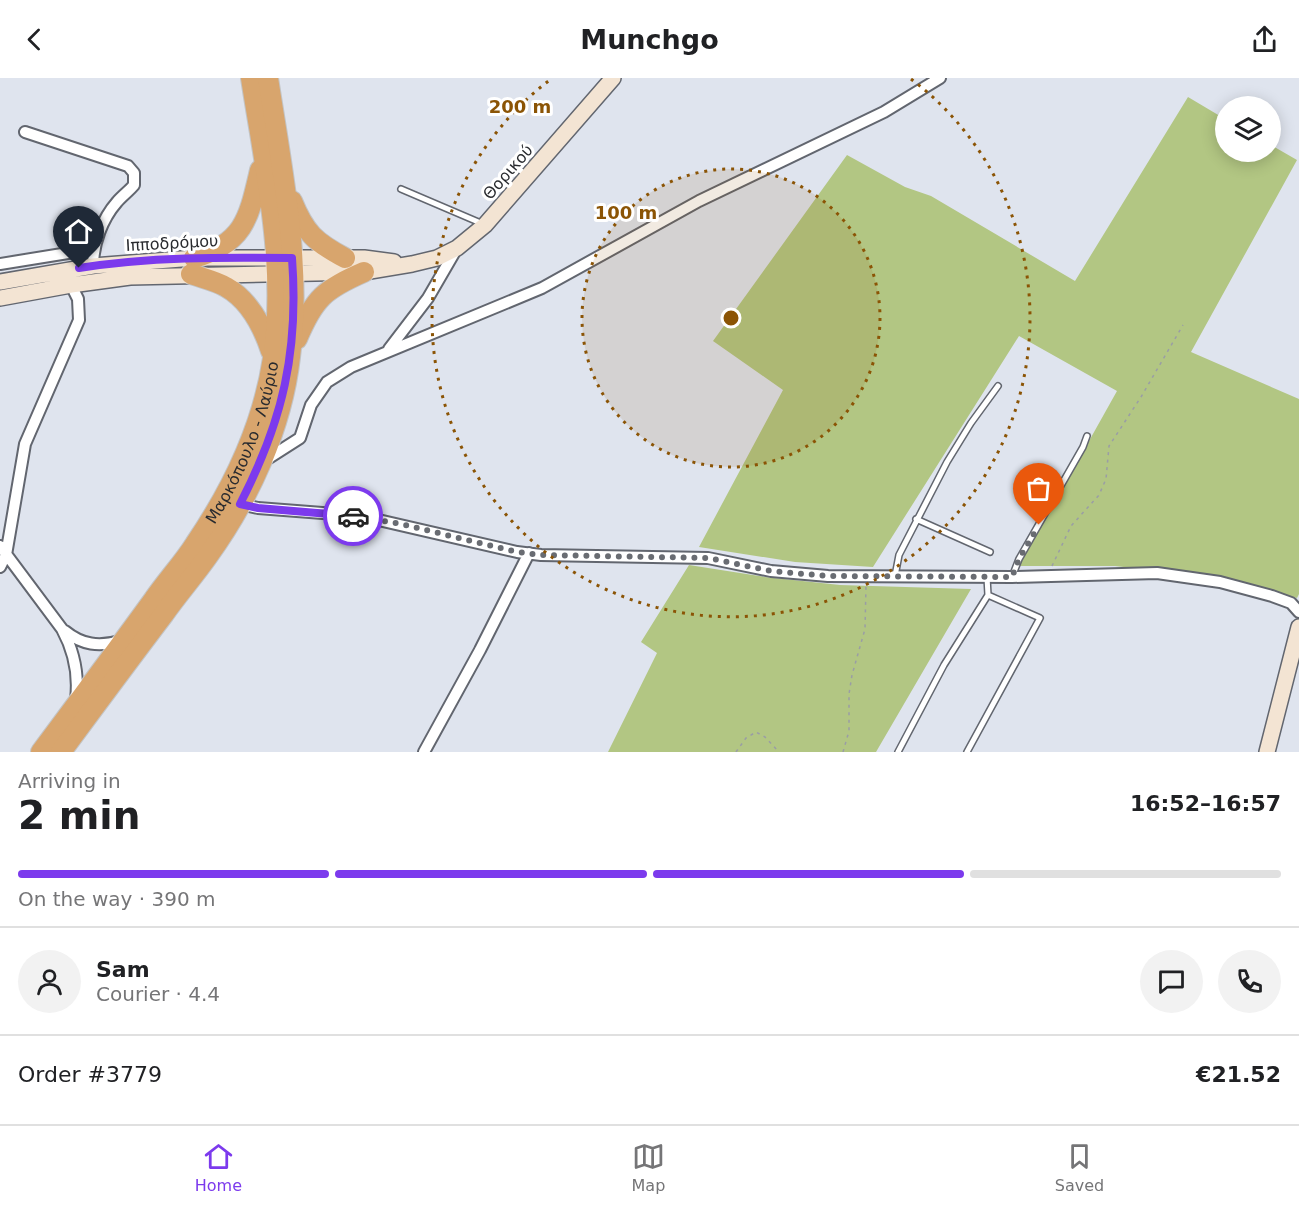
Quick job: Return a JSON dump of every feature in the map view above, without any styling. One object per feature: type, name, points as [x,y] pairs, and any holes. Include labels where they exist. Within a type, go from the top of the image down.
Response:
[{"type":"highway","name":"Μαρκόπουλο - Λαύριο","points":[[41,752],[194,546],[224,499],[243,459],[282,358],[293,320],[285,265],[263,159],[251,78]]},
{"type":"highway","name":"Μαρκόπουλο - Λαύριο","points":[[268,78],[284,182],[285,265]]},
{"type":"highway","points":[[263,159],[250,212],[242,228],[226,245],[193,266],[244,301],[282,358],[317,300],[336,284],[364,272]]},
{"type":"highway","points":[[284,182],[305,230],[323,246],[345,258]]},
{"type":"highway","name":"Μαρκόπουλο - Λαύριο","points":[[61,752],[209,555],[240,504],[261,462],[283,395],[282,358]]},
{"type":"main road","name":"Θορικού","points":[[285,265],[364,272],[437,258],[457,248],[484,225],[613,78]]},
{"type":"main road","name":"Θορικού","points":[[285,265],[345,258],[412,264]]},
{"type":"main road","name":"Ιπποδρόμου","points":[[0,282],[93,266],[285,265]]},
{"type":"main road","name":"Ιπποδρόμου","points":[[0,298],[193,266]]},
{"type":"main road","points":[[1267,752],[1299,627]]},
{"type":"street","points":[[261,462],[300,438],[311,405],[327,382],[351,367],[542,288],[699,201],[884,112],[940,78]]},
{"type":"street","points":[[25,132],[128,166],[134,173],[134,185],[115,203],[102,227],[93,249],[93,266]]},
{"type":"street","points":[[387,351],[428,297],[457,248]]},
{"type":"street","points":[[0,264],[93,249]]},
{"type":"street","points":[[0,567],[25,444],[79,320],[78,299],[71,285]]},
{"type":"street","points":[[240,504],[258,508],[361,516],[529,553],[708,558],[771,571],[828,576],[1012,577],[1157,573],[1220,582],[1291,603],[1299,612]]},
{"type":"street","points":[[3,550],[62,629],[69,642],[76,667],[75,707]]},
{"type":"street","points":[[424,752],[480,650],[529,553]]},
{"type":"street","points":[[62,629],[84,643],[96,645],[125,640]]},
{"type":"lane","points":[[513,164],[528,177]]},
{"type":"lane","points":[[401,189],[484,225]]},
{"type":"lane","points":[[896,576],[898,555],[916,519],[971,423],[998,386]]},
{"type":"lane","points":[[1012,577],[1019,559],[1083,447],[1087,436]]},
{"type":"lane","points":[[916,519],[990,552]]},
{"type":"lane","points":[[898,752],[944,665],[988,595],[987,577]]},
{"type":"lane","points":[[968,752],[1040,618],[988,595]]},
{"type":"path","points":[[1049,575],[1071,526],[1098,495],[1106,479],[1109,446],[1146,389],[1183,325]]},
{"type":"path","points":[[843,752],[849,731],[850,684],[865,629],[867,576]]},
{"type":"path","points":[[736,752],[746,738],[756,732],[765,737],[779,752]]},
{"type":"green space","points":[[1188,97],[1215,113],[1215,162],[1281,162],[1281,151],[1297,160],[1191,352],[1299,399],[1299,594],[1297,598],[1236,580],[1115,566],[1019,566],[1117,391],[1019,336],[873,567],[795,562],[699,547],[783,390],[713,341],[847,155],[905,187],[931,196],[1075,281]]},
{"type":"green space","points":[[689,565],[765,577],[840,585],[971,589],[876,752],[608,752],[657,653],[641,642]]},
{"type":"way so far","points":[[353,516],[401,524],[517,552],[541,555],[708,558],[771,571],[828,576],[1012,577],[1019,559],[1039,525]]},
{"type":"route","points":[[79,268],[133,261],[194,258],[292,258],[293,320],[290,358],[283,395],[261,462],[240,504],[258,508],[353,516]]}]
